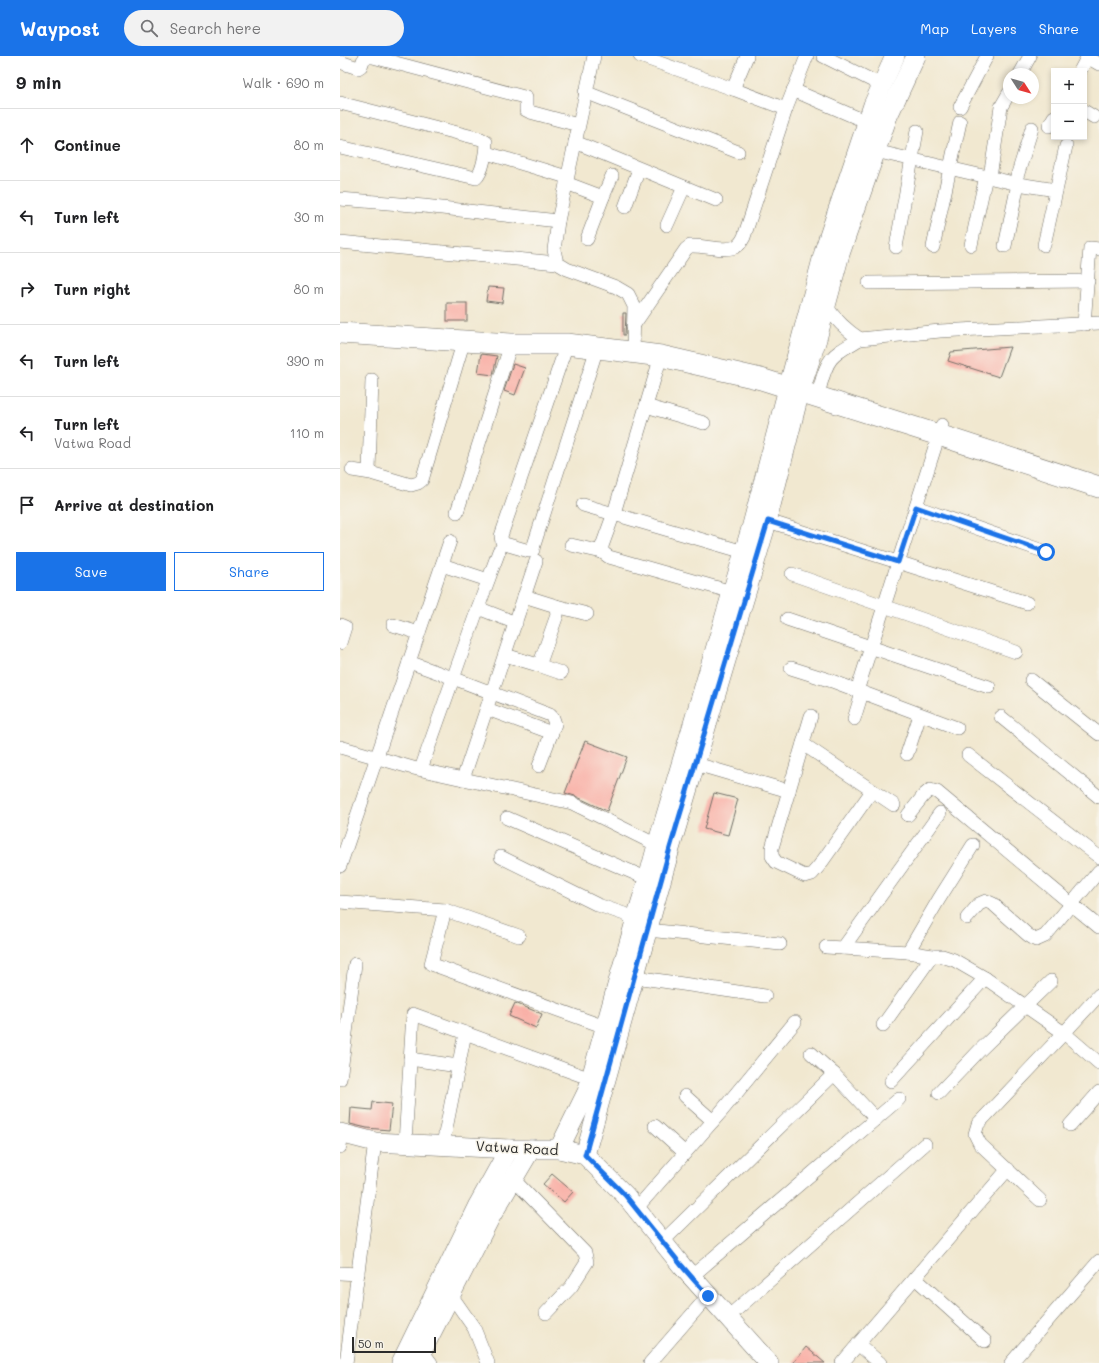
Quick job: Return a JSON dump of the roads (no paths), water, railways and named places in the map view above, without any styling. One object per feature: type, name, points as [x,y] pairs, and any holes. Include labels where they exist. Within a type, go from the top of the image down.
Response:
[{"type":"main road","points":[[340,327],[429,333],[633,341],[664,346],[763,369],[800,385],[941,430],[1099,476]]},
{"type":"main road","points":[[340,332],[511,344],[567,344],[597,348],[633,341],[661,356],[761,379],[800,385]]},
{"type":"main road","points":[[941,430],[1099,487]]},
{"type":"street","points":[[557,262],[554,250],[558,221],[594,56]]},
{"type":"street","points":[[640,56],[786,109]]},
{"type":"street","points":[[733,89],[747,56]]},
{"type":"street","points":[[633,341],[686,249],[690,246],[728,248],[735,247],[740,244],[744,237],[786,109],[807,56]]},
{"type":"street","points":[[823,56],[881,86]]},
{"type":"street","points":[[769,1363],[691,1277],[625,1195],[585,1155],[635,976],[648,878],[663,847],[696,764],[768,521],[800,385],[825,248],[881,86],[895,56]]},
{"type":"street","points":[[559,1149],[587,1092],[605,1027],[642,924],[732,592],[826,306],[840,254],[888,116],[916,56]]},
{"type":"street","points":[[960,107],[987,56]]},
{"type":"street","points":[[1023,68],[1030,56]]},
{"type":"street","points":[[340,62],[358,68],[361,66],[364,58],[368,57],[396,63],[524,97],[526,98],[526,110],[578,125]]},
{"type":"street","points":[[1082,68],[1088,57],[1099,64]]},
{"type":"street","points":[[793,90],[868,122]]},
{"type":"street","points":[[586,92],[738,152]]},
{"type":"street","points":[[340,104],[481,139],[486,142],[486,151],[479,175],[476,178],[340,147]]},
{"type":"street","points":[[971,245],[988,177],[1001,107],[1003,104]]},
{"type":"street","points":[[933,247],[949,167],[960,122]]},
{"type":"street","points":[[1005,246],[1017,183],[1032,128]]},
{"type":"street","points":[[896,247],[917,131]]},
{"type":"street","points":[[575,142],[716,200]]},
{"type":"street","points":[[1044,245],[1066,146]]},
{"type":"street","points":[[486,151],[490,154],[567,180],[603,197]]},
{"type":"street","points":[[875,151],[988,177],[1056,190]]},
{"type":"street","points":[[625,207],[639,169]]},
{"type":"street","points":[[587,239],[612,176]]},
{"type":"street","points":[[667,225],[684,187]]},
{"type":"street","points":[[340,199],[424,206],[558,221]]},
{"type":"street","points":[[340,242],[557,262],[567,269],[616,287],[628,294],[634,306],[633,341]]},
{"type":"street","points":[[1084,324],[1090,248],[1099,249]]},
{"type":"street","points":[[869,283],[1088,281]]},
{"type":"street","points":[[826,306],[842,325],[860,338]]},
{"type":"street","points":[[800,385],[825,368],[829,360],[860,338],[940,331],[1099,323]]},
{"type":"street","points":[[352,470],[371,473],[411,485],[422,480],[464,340]]},
{"type":"street","points":[[457,512],[511,344]]},
{"type":"street","points":[[567,344],[501,536],[502,542],[505,544],[529,551],[533,550],[597,348]]},
{"type":"street","points":[[602,552],[602,546],[614,513],[661,356]]},
{"type":"street","points":[[371,473],[369,467],[372,380]]},
{"type":"street","points":[[646,406],[704,423]]},
{"type":"street","points":[[854,719],[872,647],[884,607],[941,430]]},
{"type":"street","points":[[582,505],[614,513],[744,552]]},
{"type":"street","points":[[916,507],[1046,552]]},
{"type":"street","points":[[768,521],[1027,603]]},
{"type":"street","points":[[340,866],[450,541]]},
{"type":"street","points":[[571,545],[602,552],[609,557],[732,592]]},
{"type":"street","points":[[421,769],[499,551]]},
{"type":"street","points":[[463,779],[536,561]]},
{"type":"street","points":[[442,565],[488,580]]},
{"type":"street","points":[[792,574],[1016,652]]},
{"type":"street","points":[[524,596],[587,614]]},
{"type":"street","points":[[538,665],[540,663],[556,615],[556,606]]},
{"type":"street","points":[[478,608],[516,623]]},
{"type":"street","points":[[787,619],[989,687]]},
{"type":"street","points":[[340,625],[345,626],[340,643]]},
{"type":"street","points":[[393,625],[419,633]]},
{"type":"street","points":[[505,655],[561,673]]},
{"type":"street","points":[[409,662],[550,715],[555,724],[539,766]]},
{"type":"street","points":[[791,668],[957,728]]},
{"type":"street","points":[[1031,680],[1099,734]]},
{"type":"street","points":[[487,709],[552,733]]},
{"type":"street","points":[[907,754],[920,715]]},
{"type":"street","points":[[810,716],[772,848],[772,856],[776,862],[805,876],[812,874],[872,791]]},
{"type":"street","points":[[1001,717],[1099,797]]},
{"type":"street","points":[[803,744],[894,805]]},
{"type":"street","points":[[340,747],[421,769],[572,804],[663,847]]},
{"type":"street","points":[[968,755],[1099,857]]},
{"type":"street","points":[[696,764],[789,791]]},
{"type":"street","points":[[908,816],[924,795],[930,790],[936,792],[1072,903],[1099,927]]},
{"type":"street","points":[[843,948],[940,813]]},
{"type":"street","points":[[507,818],[648,878]]},
{"type":"street","points":[[908,952],[939,899],[974,845]]},
{"type":"street","points":[[501,857],[598,905],[642,924],[780,944]]},
{"type":"street","points":[[967,918],[979,904],[986,901],[993,904],[1028,935],[1036,940],[1045,936],[1099,871]]},
{"type":"street","points":[[340,902],[445,910],[519,936]]},
{"type":"street","points":[[445,910],[431,964],[605,1027]]},
{"type":"street","points":[[826,947],[908,952],[942,956],[954,960],[985,978],[1064,1033],[1099,1063]]},
{"type":"street","points":[[883,1024],[932,956]]},
{"type":"street","points":[[340,1079],[355,964]]},
{"type":"street","points":[[635,976],[765,996]]},
{"type":"street","points":[[891,1082],[985,978]]},
{"type":"street","points":[[940,1093],[979,1051],[1051,981]]},
{"type":"street","points":[[1040,1200],[980,1144],[975,1134],[978,1124],[1099,995]]},
{"type":"street","points":[[405,1143],[413,1014],[591,1079]]},
{"type":"street","points":[[636,1209],[713,1121],[795,1022]]},
{"type":"street","points":[[442,1144],[465,1033]]},
{"type":"street","points":[[811,1053],[834,1074],[876,1120]]},
{"type":"street","points":[[410,1059],[458,1066]]},
{"type":"street","points":[[662,1242],[834,1074]]},
{"type":"street","points":[[1070,1125],[1099,1092]]},
{"type":"street","points":[[685,1096],[713,1121]]},
{"type":"street","points":[[691,1277],[899,1099]]},
{"type":"street","points":[[655,1126],[685,1153]]},
{"type":"street","name":"Vatwa Road","points":[[341,1138],[375,1142],[442,1144],[509,1149],[559,1149],[585,1155]]},
{"type":"street","points":[[346,1363],[375,1142]]},
{"type":"street","points":[[728,1317],[924,1144]]},
{"type":"street","points":[[401,1363],[478,1205],[509,1149]]},
{"type":"street","points":[[423,1359],[451,1295],[490,1218],[532,1150]]},
{"type":"street","points":[[842,1363],[1008,1169]]},
{"type":"street","points":[[513,1179],[585,1253],[587,1262],[572,1286],[546,1313]]},
{"type":"street","points":[[1011,1363],[1099,1261]]},
{"type":"street","points":[[340,1273],[358,1274]]},
{"type":"street","points":[[915,1278],[985,1341]]},
{"type":"street","points":[[451,1295],[474,1328],[488,1363]]},
{"type":"street","points":[[650,1363],[708,1296]]},
{"type":"street","points":[[858,1344],[880,1363]]}]
